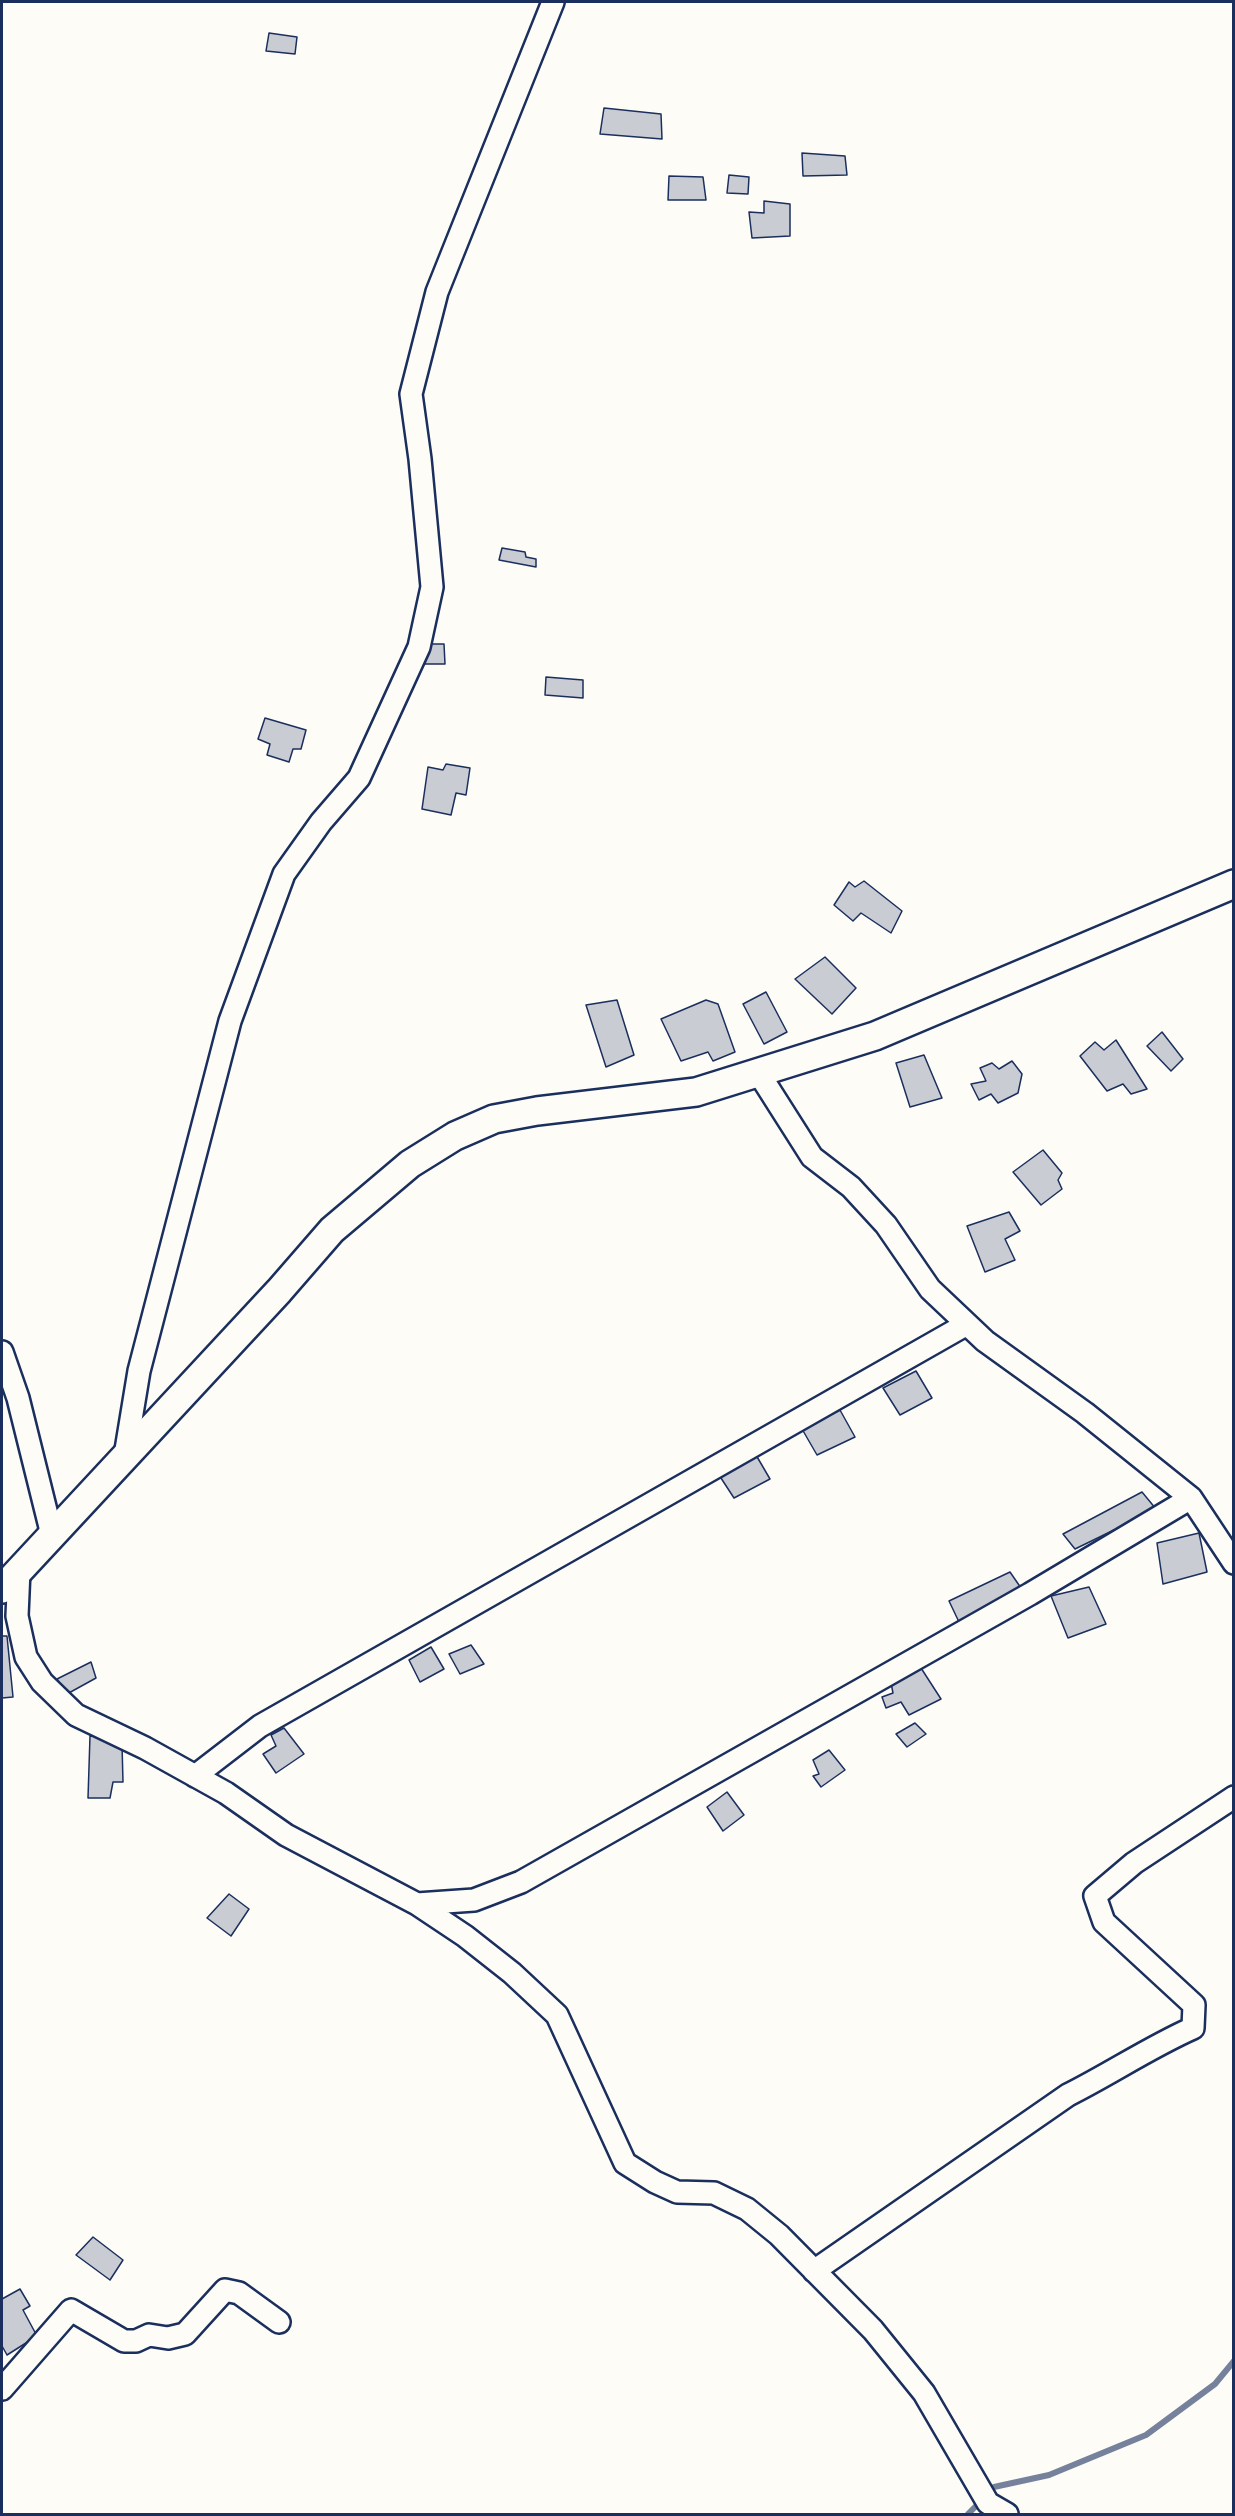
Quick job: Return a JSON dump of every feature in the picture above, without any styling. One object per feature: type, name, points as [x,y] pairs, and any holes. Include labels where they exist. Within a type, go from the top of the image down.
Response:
[{"type":"main road","points":[[10,1579],[279,1291],[332,1230],[410,1164],[455,1136],[494,1119],[537,1111],[696,1092],[875,1036],[1233,884]]},
{"type":"street","points":[[125,1456],[139,1371],[230,1021],[284,874],[321,822],[359,778],[419,647],[432,587],[420,459],[411,394],[437,292],[553,2]]},
{"type":"street","points":[[758,1072],[812,1157],[851,1187],[886,1225],[930,1289],[985,1341],[1085,1413],[1191,1498],[1233,1563]]},
{"type":"street","points":[[195,1776],[260,1726],[967,1324]]},
{"type":"street","points":[[2,1352],[18,1398],[52,1535]]},
{"type":"street","points":[[417,1904],[474,1900],[521,1882],[979,1623],[1191,1498]]},
{"type":"street","points":[[10,1579],[26,1657],[42,1682],[76,1715],[145,1748],[226,1793],[286,1835],[417,1904],[475,1943],[512,1973],[557,2015],[588,2078],[601,2113],[625,2163],[655,2182],[677,2192],[714,2193],[747,2209],[779,2235],[873,2330],[924,2393],[988,2503],[1007,2514]]},
{"type":"street","points":[[814,2271],[1068,2095],[1166,2040],[1193,2028],[1194,2005],[1104,1923],[1095,1896],[1134,1863],[1233,1797]]},
{"type":"street","points":[[2,2389],[71,2310],[123,2341],[130,2342],[149,2335],[168,2338],[185,2334],[225,2290],[238,2293],[279,2322]]},
{"type":"building","points":[[269,33],[297,37],[295,54],[266,51]]},
{"type":"building","points":[[604,108],[661,114],[662,139],[600,134]]},
{"type":"building","points":[[802,153],[845,156],[847,175],[803,176]]},
{"type":"building","points":[[729,175],[749,177],[748,194],[727,193]]},
{"type":"building","points":[[669,176],[703,177],[706,200],[668,200]]},
{"type":"building","points":[[764,201],[790,204],[790,236],[752,238],[749,212],[764,213]]},
{"type":"building","points":[[502,548],[525,552],[526,557],[536,559],[536,567],[499,560]]},
{"type":"building","points":[[424,644],[444,644],[445,664],[425,664]]},
{"type":"building","points":[[546,677],[583,680],[583,698],[545,695]]},
{"type":"building","points":[[265,718],[306,730],[301,749],[293,749],[289,762],[267,755],[270,744],[258,739]]},
{"type":"building","points":[[446,764],[470,768],[466,795],[456,793],[451,815],[422,809],[428,767],[443,770]]},
{"type":"building","points":[[864,881],[902,911],[891,933],[861,913],[853,921],[834,905],[849,882],[855,887]]},
{"type":"building","points":[[825,957],[856,988],[832,1014],[795,979]]},
{"type":"building","points":[[766,992],[787,1032],[764,1044],[743,1004]]},
{"type":"building","points":[[617,1000],[634,1055],[606,1067],[586,1005]]},
{"type":"building","points":[[706,1000],[718,1004],[735,1052],[713,1061],[708,1052],[681,1061],[661,1019]]},
{"type":"building","points":[[1162,1032],[1183,1059],[1171,1071],[1147,1046]]},
{"type":"building","points":[[1116,1040],[1147,1089],[1131,1094],[1123,1084],[1107,1091],[1080,1056],[1095,1042],[1104,1050]]},
{"type":"building","points":[[924,1055],[942,1098],[910,1107],[896,1063]]},
{"type":"building","points":[[1012,1061],[1022,1074],[1018,1093],[998,1103],[991,1094],[979,1100],[971,1084],[986,1081],[980,1068],[992,1063],[999,1069]]},
{"type":"building","points":[[1043,1150],[1062,1173],[1058,1180],[1062,1189],[1041,1205],[1013,1172]]},
{"type":"building","points":[[1009,1212],[1020,1231],[1005,1239],[1015,1260],[985,1272],[967,1226]]},
{"type":"building","points":[[916,1371],[932,1398],[900,1415],[883,1388]]},
{"type":"building","points":[[840,1410],[855,1437],[817,1455],[802,1429]]},
{"type":"building","points":[[756,1455],[770,1479],[734,1498],[719,1475]]},
{"type":"building","points":[[1142,1492],[1156,1509],[1120,1532],[1114,1530],[1075,1549],[1063,1534]]},
{"type":"building","points":[[1199,1533],[1207,1572],[1163,1584],[1157,1543]]},
{"type":"building","points":[[1010,1572],[1021,1588],[959,1622],[949,1601]]},
{"type":"building","points":[[1089,1587],[1106,1624],[1068,1638],[1051,1596]]},
{"type":"building","points":[[2,1636],[7,1636],[13,1697],[2,1698]]},
{"type":"building","points":[[471,1645],[484,1664],[460,1674],[449,1654]]},
{"type":"building","points":[[431,1647],[444,1669],[420,1682],[409,1660]]},
{"type":"building","points":[[91,1662],[96,1678],[67,1694],[57,1679]]},
{"type":"building","points":[[921,1668],[941,1699],[909,1715],[901,1702],[886,1708],[882,1697],[893,1693],[891,1683]]},
{"type":"building","points":[[915,1723],[926,1734],[907,1747],[896,1734]]},
{"type":"building","points":[[284,1728],[304,1754],[276,1773],[263,1754],[276,1746],[271,1735]]},
{"type":"building","points":[[90,1736],[107,1738],[122,1744],[123,1782],[113,1782],[110,1798],[88,1798]]},
{"type":"building","points":[[829,1750],[845,1770],[821,1787],[813,1776],[819,1774],[813,1760]]},
{"type":"building","points":[[727,1792],[744,1815],[723,1831],[707,1807]]},
{"type":"building","points":[[229,1894],[249,1909],[231,1936],[207,1918]]},
{"type":"building","points":[[93,2237],[123,2260],[110,2280],[76,2255]]},
{"type":"building","points":[[20,2289],[30,2306],[23,2310],[37,2336],[7,2355],[2,2346],[2,2299]]},
{"type":"waterway","points":[[994,2487],[1049,2475],[1146,2435],[1215,2384],[1234,2361]]},
{"type":"waterway","points":[[968,2514],[980,2502]]}]
